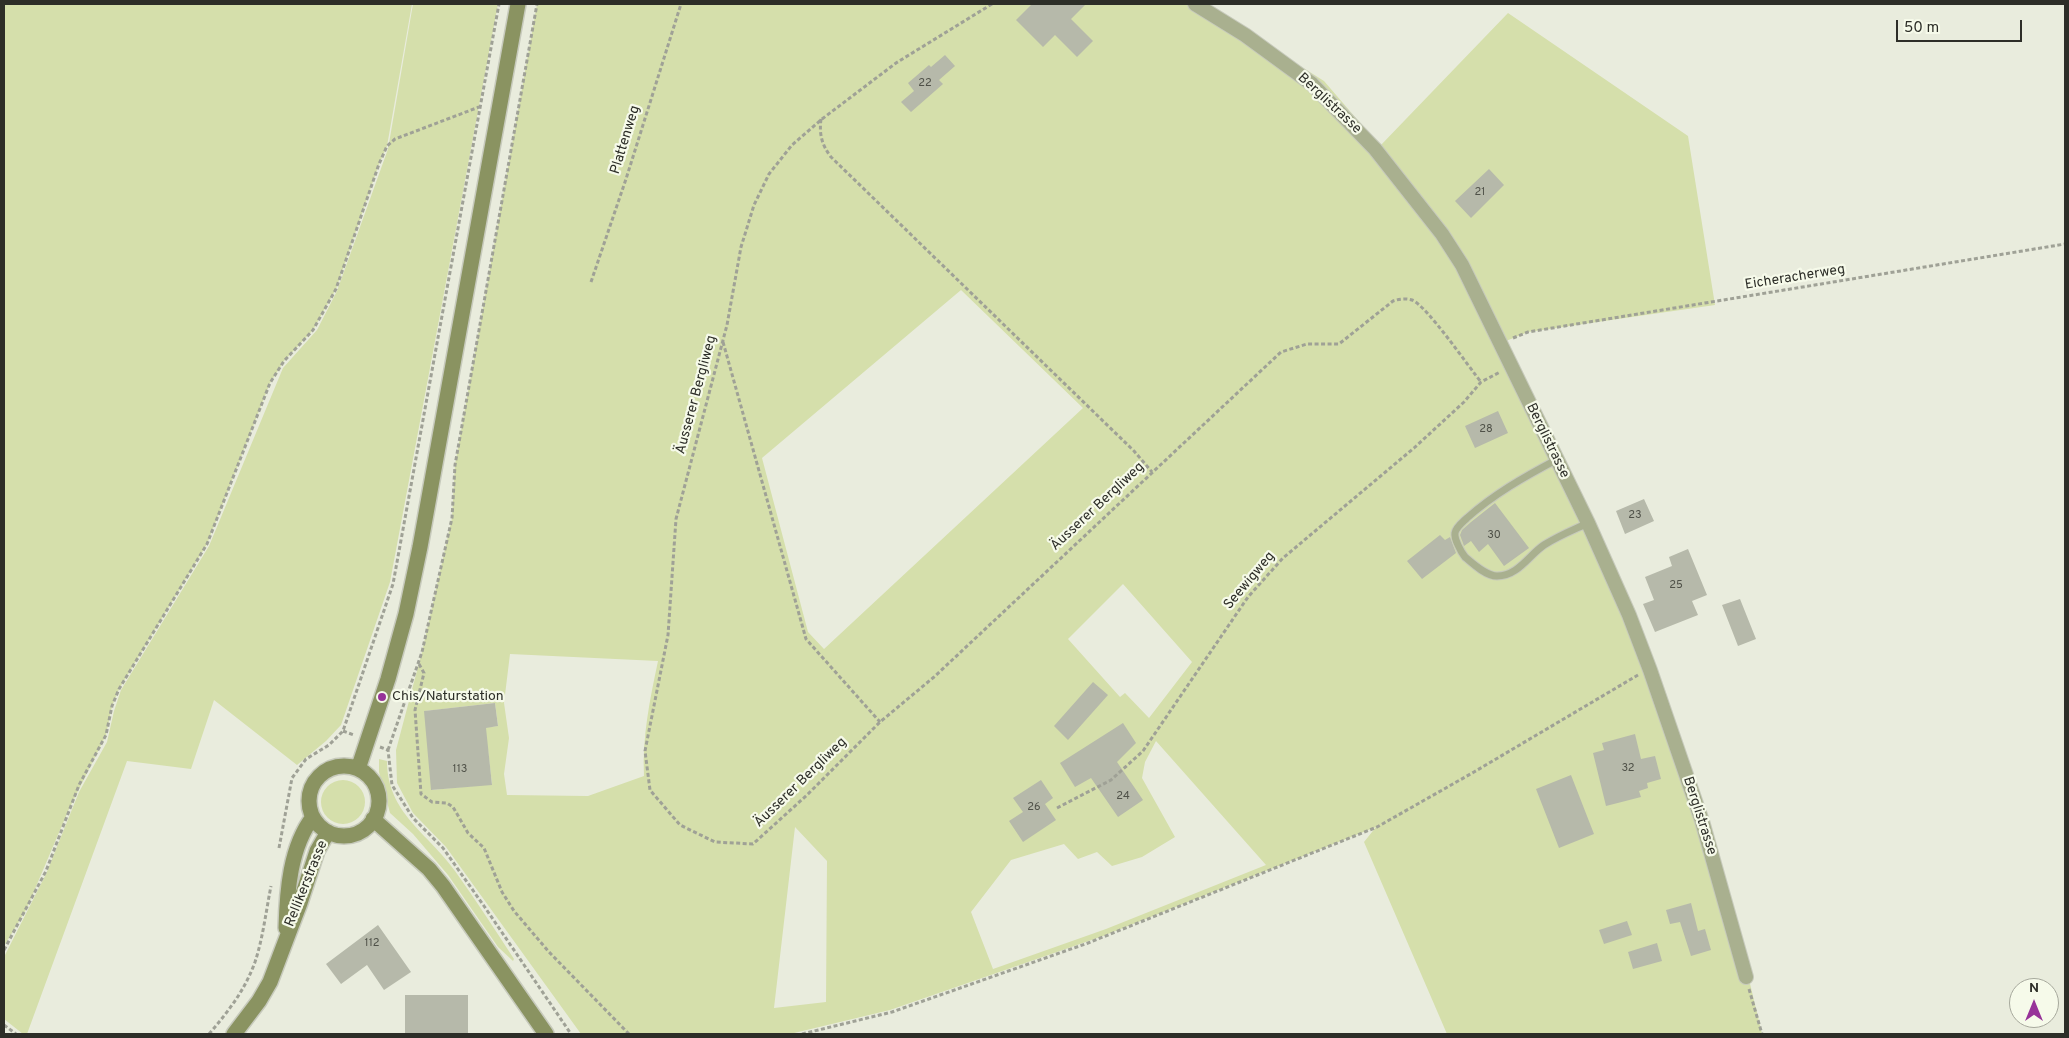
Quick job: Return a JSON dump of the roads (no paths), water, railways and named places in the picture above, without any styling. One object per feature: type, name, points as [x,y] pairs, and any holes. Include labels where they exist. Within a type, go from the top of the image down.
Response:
[{"type":"main road","points":[[358,769],[368,742],[406,614],[420,547],[518,4]]},
{"type":"main road","points":[[340,766],[358,769],[373,782],[377,790],[379,800],[373,819],[367,827],[358,832],[338,835],[328,832],[319,826],[313,817],[309,798],[315,780],[322,773],[340,766]]},
{"type":"main road","name":"Rellikerstrasse","points":[[286,937],[287,897],[295,856],[300,841],[313,817]]},
{"type":"main road","points":[[373,819],[429,869],[443,886],[546,1034]]},
{"type":"main road","name":"Rellikerstrasse","points":[[234,1034],[270,982],[300,903],[317,851],[328,832]]},
{"type":"street","name":"Berglistrasse","points":[[1195,4],[1245,35],[1312,84],[1375,149],[1442,234],[1462,265],[1588,523],[1650,670],[1702,821],[1746,977]]},
{"type":"lane","points":[[1556,460],[1507,487],[1478,508],[1457,528],[1455,534],[1460,549],[1464,555],[1482,570],[1497,576],[1515,571],[1542,547],[1564,533],[1588,523]]},
{"type":"place","name":"Chis/Naturstation","points":[[382,697]]}]
